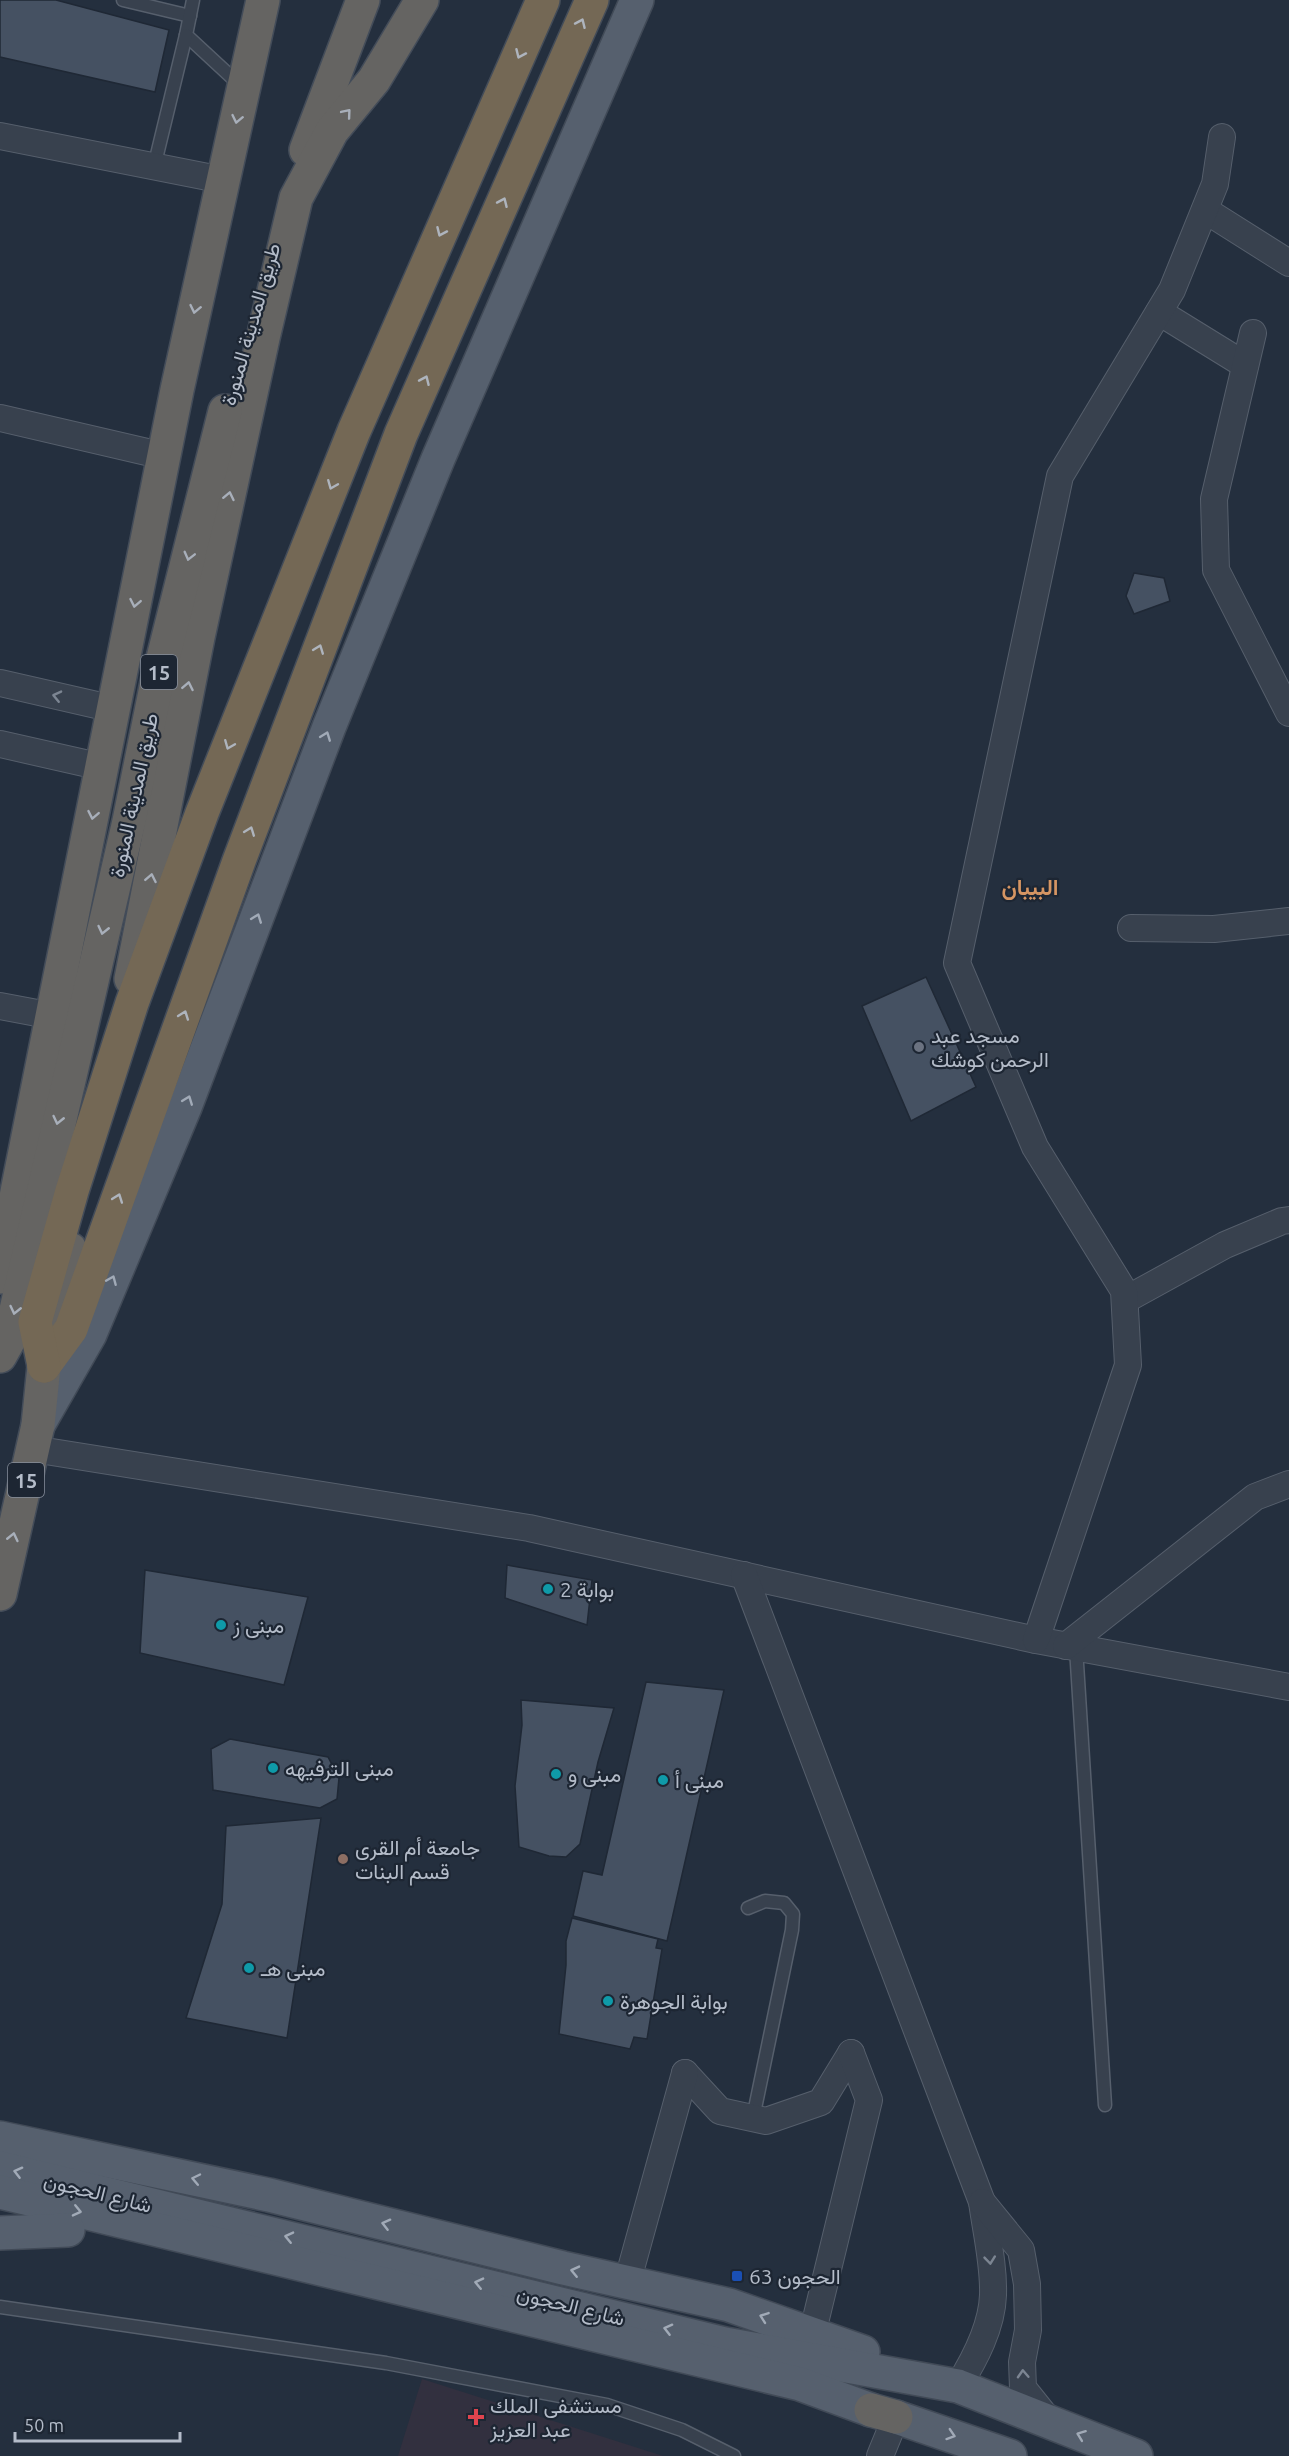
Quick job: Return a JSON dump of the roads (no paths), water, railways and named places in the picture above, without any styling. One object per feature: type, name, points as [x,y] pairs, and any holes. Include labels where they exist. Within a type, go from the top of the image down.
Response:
[{"type":"highway","name":"طريق المدينة المنورة","points":[[0,1277],[164,456],[263,0]]},
{"type":"highway","name":"طريق المدينة المنورة","points":[[0,1356],[9,1340],[129,821],[157,682],[251,308],[363,0]]},
{"type":"highway","points":[[44,1366],[133,970],[203,614],[296,198],[332,131],[374,80],[422,0]]},
{"type":"highway","points":[[44,1366],[35,1322],[72,1191],[136,992],[202,813],[354,431],[543,0]]},
{"type":"highway","points":[[44,1366],[71,1329],[239,861],[401,434],[592,0]]},
{"type":"highway","name":"15","points":[[0,1594],[35,1437],[44,1366]]},
{"type":"main road","points":[[35,1437],[90,1334],[185,1107],[325,738],[438,459],[637,0]]},
{"type":"main road","points":[[0,2129],[54,2150]]},
{"type":"main road","points":[[0,2138],[269,2195],[627,2283],[729,2305],[958,2386]]},
{"type":"main road","name":"شارع الحجون","points":[[0,2168],[724,2355],[884,2414],[1010,2456]]},
{"type":"main road","name":"شارع الحجون","points":[[0,2192],[724,2355],[958,2386],[1136,2456]]},
{"type":"main road","points":[[0,2214],[724,2388],[884,2414]]},
{"type":"main road","points":[[0,2233],[68,2230]]},
{"type":"street","points":[[0,136],[223,180]]},
{"type":"street","points":[[1036,1640],[1128,1365],[1124,1291],[1035,1147],[957,963],[1060,476],[1172,290],[1215,184],[1222,137]]},
{"type":"street","points":[[1204,210],[1289,263]]},
{"type":"street","points":[[1159,312],[1245,365]]},
{"type":"street","points":[[1252,333],[1214,499],[1216,570],[1289,713]]},
{"type":"street","points":[[0,418],[164,456]]},
{"type":"street","points":[[0,683],[114,710]]},
{"type":"street","points":[[0,744],[102,767]]},
{"type":"street","points":[[1131,928],[1214,929],[1289,921]]},
{"type":"street","points":[[0,1006],[53,1016]]},
{"type":"street","points":[[1125,1300],[1225,1245],[1289,1220]]},
{"type":"street","points":[[35,1437],[529,1528],[1036,1640],[1289,1687]]},
{"type":"street","points":[[1071,1647],[1255,1497],[1289,1484]]},
{"type":"street","points":[[744,1575],[982,2202],[993,2297],[977,2356],[958,2386]]},
{"type":"street","points":[[627,2283],[685,2073],[720,2110],[766,2121],[821,2102],[850,2053],[869,2100],[812,2335]]},
{"type":"street","points":[[982,2202],[1021,2250],[1027,2284],[1028,2330],[1022,2361],[1023,2388],[1051,2423]]},
{"type":"street","points":[[880,2456],[884,2414]]},
{"type":"lane","points":[[123,0],[190,16]]},
{"type":"lane","points":[[154,167],[194,0]]},
{"type":"lane","points":[[186,35],[243,88]]},
{"type":"lane","points":[[1071,1647],[1105,2105]]},
{"type":"lane","points":[[748,1908],[765,1901],[784,1903],[793,1914],[792,1930],[753,2118]]},
{"type":"lane","points":[[0,2307],[386,2363],[607,2405],[673,2426],[734,2456]]},
{"type":"place","name":"مسجد عبد الرحمن كوشك","points":[[919,1047]]},
{"type":"place","name":"بوابة 2","points":[[548,1589]]},
{"type":"place","name":"مبنى ز","points":[[221,1625]]},
{"type":"place","name":"مبنى الترفيهه","points":[[273,1768]]},
{"type":"place","name":"مبنى و","points":[[556,1774]]},
{"type":"place","name":"مبنى أ","points":[[663,1780]]},
{"type":"place","name":"جامعة أم القرى قسم البنات","points":[[343,1859]]},
{"type":"place","name":"مبنى هـ","points":[[249,1968]]},
{"type":"place","name":"بوابة الجوهرة","points":[[608,2001]]},
{"type":"place","name":"الحجون 63","points":[[737,2276]]},
{"type":"place","name":"مستشفى الملك عبد العزيز","points":[[476,2417]]},
{"type":"district","name":"البيبان","points":[[1030,886]]}]
